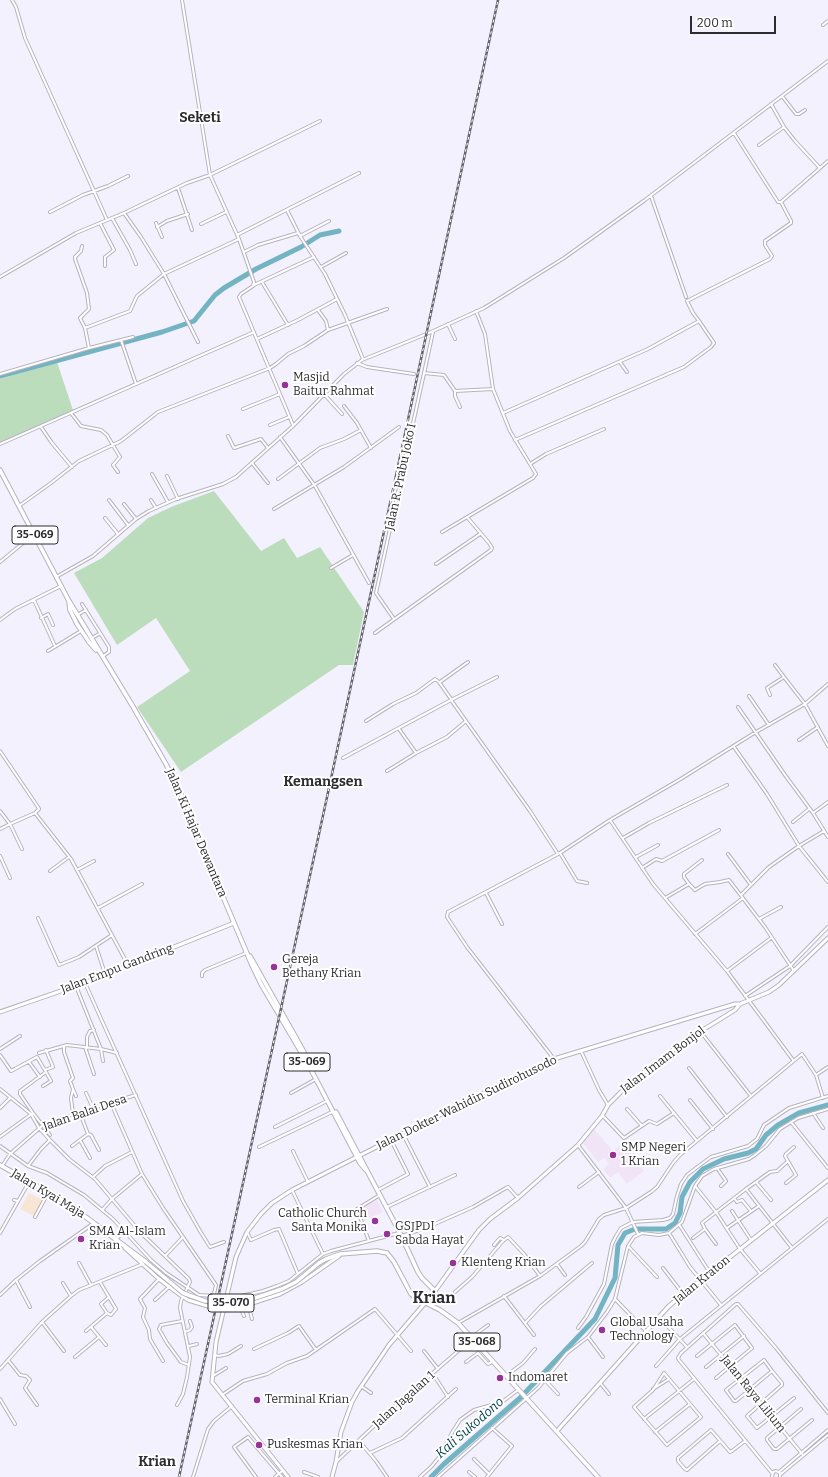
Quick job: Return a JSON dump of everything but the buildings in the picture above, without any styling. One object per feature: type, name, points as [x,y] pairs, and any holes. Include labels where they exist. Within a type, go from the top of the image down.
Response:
[{"type":"main road","name":"Jalan Ki Hajar Dewantara","points":[[0,470],[2,478],[19,506],[69,601],[93,638],[176,783],[248,953],[305,1053],[362,1167],[366,1170],[378,1190],[422,1278],[435,1291]]},
{"type":"main road","name":"Jalan Ki Hajar Dewantara","points":[[69,601],[70,610],[77,624],[89,642],[102,655]]},
{"type":"main road","name":"Jalan Empu Gandring","points":[[0,1012],[84,984],[234,923]]},
{"type":"main road","name":"Jalan Imam Bonjol","points":[[435,1291],[479,1230],[578,1145],[602,1116],[608,1105],[631,1082],[700,1031],[735,1010],[740,1004],[769,992],[794,972],[828,938]]},
{"type":"main road","name":"Jalan Ki Hajar Dewantara","points":[[248,953],[261,984],[316,1079],[358,1157]]},
{"type":"main road","name":"Jalan Dokter Wahidin Sudirohusodo","points":[[212,1376],[215,1355],[236,1257],[247,1232],[272,1203],[292,1190],[554,1059],[580,1050],[740,1004]]},
{"type":"main road","name":"Jalan Kyai Maja","points":[[1,1166],[67,1203],[116,1239]]},
{"type":"main road","name":"Jalan Kraton","points":[[557,1431],[601,1384],[659,1317],[683,1294],[828,1180]]},
{"type":"main road","name":"35-070","points":[[116,1239],[183,1293],[205,1301],[227,1303],[252,1299],[282,1289],[296,1282],[319,1263],[332,1256],[352,1252],[377,1251],[387,1253],[394,1262],[410,1293],[425,1303]]},
{"type":"main road","points":[[225,1307],[240,1306],[252,1303],[278,1290],[302,1282],[334,1258],[352,1252]]},
{"type":"main road","points":[[144,1263],[169,1287],[183,1296],[211,1307]]},
{"type":"main road","points":[[333,1476],[341,1432],[352,1402],[379,1358],[435,1291]]},
{"type":"main road","name":"35-068","points":[[425,1303],[446,1314],[458,1323],[472,1337],[598,1477]]},
{"type":"main road","points":[[212,1376],[212,1382],[288,1477]]},
{"type":"street","points":[[12,0],[16,7],[25,38],[107,220]]},
{"type":"street","points":[[182,0],[210,175],[239,239],[254,285]]},
{"type":"street","points":[[823,25],[828,21]]},
{"type":"street","points":[[56,576],[93,556],[128,525],[156,508],[168,502],[226,483],[252,463],[344,374],[362,360],[433,331],[497,301],[557,262],[651,196],[828,61]]},
{"type":"street","points":[[782,96],[796,114],[800,114],[804,110]]},
{"type":"street","points":[[771,104],[795,142],[820,168]]},
{"type":"street","points":[[0,277],[64,240],[210,175],[320,121]]},
{"type":"street","points":[[759,145],[784,126]]},
{"type":"street","points":[[515,440],[686,365],[714,344],[687,301],[772,257],[765,246],[765,241],[791,223],[781,202],[778,202],[734,132]]},
{"type":"street","points":[[781,202],[828,161]]},
{"type":"street","points":[[237,235],[359,174]]},
{"type":"street","points":[[50,212],[128,176]]},
{"type":"street","points":[[178,188],[188,214],[192,230]]},
{"type":"street","points":[[651,196],[686,297]]},
{"type":"street","points":[[286,210],[298,233],[321,267],[345,315],[362,360]]},
{"type":"street","points":[[201,224],[226,212]]},
{"type":"street","points":[[124,213],[164,274],[198,342]]},
{"type":"street","points":[[157,227],[167,221],[188,214]]},
{"type":"street","points":[[112,218],[136,264]]},
{"type":"street","points":[[300,236],[329,221]]},
{"type":"street","points":[[156,223],[162,237]]},
{"type":"street","points":[[100,224],[114,250],[105,257],[105,266]]},
{"type":"street","points":[[244,252],[258,245],[298,233]]},
{"type":"street","points":[[85,328],[130,311],[137,296],[164,274],[239,239]]},
{"type":"street","points":[[82,246],[81,251],[75,259],[87,293],[89,309],[80,318],[85,328],[89,348]]},
{"type":"street","points":[[321,267],[346,253]]},
{"type":"street","points":[[293,425],[239,297],[254,285],[314,257]]},
{"type":"street","points":[[262,282],[288,325]]},
{"type":"street","points":[[257,339],[318,310],[337,299]]},
{"type":"street","points":[[19,506],[72,467],[90,455],[113,445],[158,412],[270,368],[288,354],[328,330],[387,309]]},
{"type":"street","points":[[318,310],[326,321],[328,330]]},
{"type":"street","points":[[442,532],[534,478],[535,472],[515,440],[492,389],[485,334],[476,311]]},
{"type":"street","points":[[503,413],[620,362],[669,339],[699,322]]},
{"type":"street","points":[[448,324],[455,339]]},
{"type":"street","name":"Jalan R. Prabu Joko I","points":[[394,619],[376,594],[433,331]]},
{"type":"street","points":[[0,444],[254,332]]},
{"type":"street","points":[[0,374],[89,348],[134,337]]},
{"type":"street","points":[[121,341],[136,384]]},
{"type":"street","points":[[620,362],[627,372]]},
{"type":"street","points":[[358,363],[367,367],[414,374]]},
{"type":"street","points":[[424,373],[444,376],[455,391],[460,407]]},
{"type":"street","points":[[455,391],[492,389]]},
{"type":"street","points":[[243,409],[280,394]]},
{"type":"street","points":[[324,394],[342,414]]},
{"type":"street","points":[[344,406],[361,430],[371,448]]},
{"type":"street","points":[[71,413],[81,426],[104,432],[120,457],[114,462],[113,465],[118,472]]},
{"type":"street","points":[[270,425],[289,417]]},
{"type":"street","points":[[41,427],[72,467]]},
{"type":"street","points":[[274,509],[315,486],[399,427]]},
{"type":"street","points":[[530,464],[546,454],[604,429]]},
{"type":"street","points":[[278,479],[299,462],[320,448],[361,430]]},
{"type":"street","points":[[228,436],[234,448],[261,439],[268,448]]},
{"type":"street","points":[[280,437],[315,486],[369,583]]},
{"type":"street","points":[[252,463],[268,483]]},
{"type":"street","points":[[152,474],[168,502]]},
{"type":"street","points":[[167,476],[178,499]]},
{"type":"street","points":[[109,500],[128,525]]},
{"type":"street","points":[[151,500],[156,508]]},
{"type":"street","points":[[124,504],[136,519]]},
{"type":"street","points":[[105,518],[118,534]]},
{"type":"street","points":[[375,633],[491,550],[492,548],[489,543],[467,518]]},
{"type":"street","points":[[0,562],[34,534]]},
{"type":"street","points":[[436,564],[481,534]]},
{"type":"street","points":[[332,568],[353,555]]},
{"type":"street","points":[[0,620],[15,610],[61,586]]},
{"type":"street","points":[[34,600],[55,646]]},
{"type":"street","points":[[82,604],[99,634],[109,647],[109,652],[102,655]]},
{"type":"street","points":[[78,614],[85,611]]},
{"type":"street","points":[[41,618],[48,614],[53,625]]},
{"type":"street","points":[[48,651],[81,630]]},
{"type":"street","points":[[93,638],[99,634]]},
{"type":"street","points":[[439,682],[468,662]]},
{"type":"street","points":[[775,665],[805,704],[828,746]]},
{"type":"street","points":[[343,758],[497,677]]},
{"type":"street","points":[[770,694],[767,688],[784,677]]},
{"type":"street","points":[[366,721],[393,704],[416,693],[434,679],[439,682],[530,811],[577,881],[587,883]]},
{"type":"street","points":[[554,1059],[467,947],[447,916],[448,912],[559,854],[610,820],[679,780],[769,724],[805,704],[828,684]]},
{"type":"street","points":[[749,696],[769,724]]},
{"type":"street","points":[[738,707],[813,813],[828,837]]},
{"type":"street","points":[[387,770],[447,737],[466,721]]},
{"type":"street","points":[[799,740],[818,728]]},
{"type":"street","points":[[399,729],[416,753]]},
{"type":"street","points":[[734,746],[767,794],[799,846],[828,882]]},
{"type":"street","points":[[0,751],[39,809],[35,813],[0,829]]},
{"type":"street","points":[[623,838],[649,823],[727,785]]},
{"type":"street","points":[[813,813],[828,802]]},
{"type":"street","points":[[793,822],[810,809]]},
{"type":"street","points":[[0,811],[10,824],[22,849]]},
{"type":"street","points":[[35,813],[69,857],[77,870],[129,966]]},
{"type":"street","points":[[610,820],[642,868],[665,898],[727,971],[794,1060]]},
{"type":"street","points":[[642,868],[657,859],[662,861],[719,830]]},
{"type":"street","points":[[741,896],[769,867],[824,831]]},
{"type":"street","points":[[636,857],[658,845]]},
{"type":"street","points":[[728,854],[751,885]]},
{"type":"street","points":[[0,856],[10,878]]},
{"type":"street","points":[[50,872],[69,857]]},
{"type":"street","points":[[77,870],[94,860]]},
{"type":"street","points":[[702,860],[684,874],[684,877],[689,884],[695,890],[705,884],[720,882],[728,879],[759,920],[794,972]]},
{"type":"street","points":[[98,908],[142,884]]},
{"type":"street","points":[[665,898],[689,884]]},
{"type":"street","points":[[486,893],[502,924]]},
{"type":"street","points":[[695,934],[743,898]]},
{"type":"street","points":[[759,920],[782,907]]},
{"type":"street","points":[[38,918],[59,965],[79,957],[112,935]]},
{"type":"street","points":[[745,996],[790,966],[828,927]]},
{"type":"street","points":[[727,971],[771,938]]},
{"type":"street","points":[[96,946],[105,975]]},
{"type":"street","points":[[202,976],[202,973],[205,970],[248,953]]},
{"type":"street","points":[[84,984],[136,1095],[183,1201],[208,1245],[212,1246],[224,1242]]},
{"type":"street","points":[[76,986],[101,1049],[103,1060]]},
{"type":"street","points":[[94,1030],[90,1031],[87,1037],[86,1047],[94,1074]]},
{"type":"street","points":[[700,1031],[751,1096]]},
{"type":"street","points":[[0,1049],[20,1036]]},
{"type":"street","points":[[39,1052],[64,1046],[101,1049],[116,1053]]},
{"type":"street","points":[[64,1046],[64,1052],[74,1078],[70,1081],[76,1096]]},
{"type":"street","points":[[46,1050],[53,1067],[20,1091],[20,1094],[32,1114],[50,1140],[75,1164],[93,1177],[140,1232],[189,1279],[190,1282],[183,1296],[180,1308],[190,1357],[183,1394],[177,1405]]},
{"type":"street","points":[[580,1050],[608,1105]]},
{"type":"street","points":[[458,1323],[540,1276],[581,1246],[585,1242],[597,1220],[604,1215],[626,1208],[657,1187],[676,1159],[802,1054],[816,1075],[823,1098]]},
{"type":"street","points":[[0,1055],[11,1071],[27,1061],[29,1062],[37,1057],[51,1081],[43,1086]]},
{"type":"street","points":[[29,1062],[40,1077]]},
{"type":"street","points":[[816,1075],[828,1067]]},
{"type":"street","points":[[689,1068],[727,1117]]},
{"type":"street","points":[[291,1093],[316,1079]]},
{"type":"street","points":[[73,1089],[71,1098],[73,1114]]},
{"type":"street","points":[[0,1090],[32,1114]]},
{"type":"street","points":[[86,1092],[93,1108]]},
{"type":"street","name":"Jalan Balai Desa","points":[[1,1166],[10,1154],[41,1127],[73,1114],[136,1095]]},
{"type":"street","points":[[660,1096],[697,1141]]},
{"type":"street","points":[[578,1328],[586,1317],[604,1284],[612,1244],[619,1230],[624,1226],[634,1223],[663,1220],[671,1217],[681,1184],[685,1178],[711,1157],[748,1146],[757,1139],[764,1126],[789,1108],[828,1096]]},
{"type":"street","points":[[0,1108],[10,1098]]},
{"type":"street","points":[[690,1100],[713,1129]]},
{"type":"street","points":[[275,1127],[328,1101]]},
{"type":"street","points":[[111,1103],[142,1174],[183,1238],[216,1285],[211,1307]]},
{"type":"street","points":[[627,1109],[642,1126]]},
{"type":"street","points":[[638,1233],[659,1235],[669,1233],[680,1226],[695,1186],[702,1176],[717,1168],[749,1159],[766,1146],[780,1129],[791,1122],[798,1118],[828,1109]]},
{"type":"street","points":[[80,1112],[88,1134],[91,1135],[99,1150]]},
{"type":"street","points":[[259,1147],[334,1112]]},
{"type":"street","points":[[602,1116],[624,1138],[649,1121],[657,1124],[674,1113]]},
{"type":"street","points":[[814,1113],[823,1128]]},
{"type":"street","points":[[0,1137],[32,1114]]},
{"type":"street","points":[[791,1122],[828,1168]]},
{"type":"street","points":[[41,1127],[50,1135]]},
{"type":"street","points":[[72,1146],[88,1134]]},
{"type":"street","points":[[403,1134],[430,1187]]},
{"type":"street","points":[[28,1166],[40,1149],[50,1140]]},
{"type":"street","points":[[80,1140],[90,1158]]},
{"type":"street","points":[[378,1190],[408,1174],[391,1140]]},
{"type":"street","points":[[578,1145],[626,1208],[638,1233]]},
{"type":"street","points":[[0,1146],[28,1166],[47,1173],[84,1195],[103,1210],[151,1260],[166,1273],[199,1295],[214,1297]]},
{"type":"street","points":[[786,1182],[796,1175],[787,1162],[785,1155],[794,1147]]},
{"type":"street","points":[[293,1151],[308,1182]]},
{"type":"street","points":[[93,1177],[105,1166],[132,1152]]},
{"type":"street","points":[[716,1244],[702,1224],[746,1189],[771,1172],[778,1171],[787,1162]]},
{"type":"street","points":[[717,1168],[726,1181],[721,1186]]},
{"type":"street","points":[[579,1187],[599,1172]]},
{"type":"street","points":[[103,1210],[112,1200],[142,1174]]},
{"type":"street","points":[[387,1207],[456,1175]]},
{"type":"street","points":[[0,1234],[16,1201],[28,1181]]},
{"type":"street","points":[[756,1182],[771,1200]]},
{"type":"street","points":[[695,1186],[716,1212],[740,1249],[760,1273]]},
{"type":"street","points":[[227,1298],[263,1291],[278,1290],[323,1254],[354,1244],[369,1242],[428,1227],[473,1207],[508,1187],[518,1198]]},
{"type":"street","points":[[746,1189],[792,1248]]},
{"type":"street","points":[[292,1190],[323,1254]]},
{"type":"street","points":[[35,1217],[48,1193]]},
{"type":"street","points":[[369,1242],[357,1209],[380,1195]]},
{"type":"street","points":[[734,1198],[737,1202],[741,1200],[751,1211]]},
{"type":"street","points":[[727,1228],[759,1206]]},
{"type":"street","points":[[732,1211],[751,1240]]},
{"type":"street","points":[[656,1366],[680,1339],[828,1219]]},
{"type":"street","points":[[0,1295],[40,1261],[95,1223]]},
{"type":"street","points":[[680,1226],[710,1273]]},
{"type":"street","points":[[247,1232],[251,1240],[279,1229],[298,1274]]},
{"type":"street","points":[[693,1238],[705,1229]]},
{"type":"street","points":[[116,1239],[124,1232]]},
{"type":"street","points":[[438,1477],[545,1380],[567,1353],[588,1337],[607,1312],[614,1299],[628,1246],[631,1240],[638,1233]]},
{"type":"street","points":[[669,1233],[690,1267],[721,1305]]},
{"type":"street","points":[[494,1244],[509,1237],[540,1276]]},
{"type":"street","points":[[166,1256],[183,1238]]},
{"type":"street","points":[[456,1292],[472,1277],[502,1240]]},
{"type":"street","points":[[628,1246],[657,1277]]},
{"type":"street","points":[[0,1369],[42,1322],[79,1290],[144,1263]]},
{"type":"street","points":[[525,1322],[541,1306],[592,1263]]},
{"type":"street","points":[[78,1264],[91,1285]]},
{"type":"street","points":[[557,1264],[565,1275]]},
{"type":"street","points":[[663,1268],[683,1294]]},
{"type":"street","points":[[159,1279],[140,1299],[145,1308],[142,1317],[148,1329],[150,1339],[164,1361]]},
{"type":"street","points":[[16,1280],[30,1307]]},
{"type":"street","points":[[100,1282],[116,1310],[111,1315],[107,1313],[100,1304],[108,1298]]},
{"type":"street","points":[[63,1283],[71,1296]]},
{"type":"street","points":[[155,1300],[169,1287]]},
{"type":"street","points":[[504,1296],[534,1335]]},
{"type":"street","points":[[614,1299],[646,1332]]},
{"type":"street","points":[[252,1303],[250,1311],[252,1319]]},
{"type":"street","points":[[772,1477],[772,1473],[678,1358],[686,1346],[736,1304],[739,1305],[776,1348],[828,1413]]},
{"type":"street","points":[[240,1306],[244,1316]]},
{"type":"street","points":[[222,1395],[243,1381],[267,1374],[288,1363],[307,1356],[375,1309],[411,1352]]},
{"type":"street","points":[[86,1331],[107,1313]]},
{"type":"street","points":[[659,1317],[686,1346]]},
{"type":"street","points":[[182,1321],[161,1326],[159,1328],[167,1343],[181,1362],[189,1365]]},
{"type":"street","points":[[185,1332],[190,1330],[192,1327],[190,1321]]},
{"type":"street","points":[[42,1322],[64,1351]]},
{"type":"street","name":"Jalan Jagalan 1","points":[[336,1462],[396,1405],[433,1374],[472,1337],[488,1325]]},
{"type":"street","points":[[697,1356],[734,1325],[744,1336],[752,1348],[716,1378]]},
{"type":"street","points":[[254,1349],[288,1333],[298,1326],[316,1350]]},
{"type":"street","points":[[91,1327],[106,1345]]},
{"type":"street","name":"Jalan Raya Lilium","points":[[703,1333],[803,1455]]},
{"type":"street","points":[[706,1367],[744,1336]]},
{"type":"street","points":[[75,1357],[99,1337]]},
{"type":"street","points":[[588,1337],[604,1357]]},
{"type":"street","points":[[188,1346],[197,1344]]},
{"type":"street","points":[[215,1355],[219,1356],[228,1354],[241,1346]]},
{"type":"street","points":[[507,1375],[518,1368],[535,1349]]},
{"type":"street","points":[[424,1351],[438,1369]]},
{"type":"street","points":[[466,1362],[478,1353],[488,1364],[494,1361]]},
{"type":"street","points":[[8,1360],[20,1375],[26,1376],[30,1380],[25,1388],[36,1405]]},
{"type":"street","points":[[772,1371],[735,1402],[726,1392],[726,1390],[763,1360],[783,1384],[747,1415],[751,1422],[757,1428],[794,1398]]},
{"type":"street","points":[[212,1376],[226,1368]]},
{"type":"street","points":[[653,1390],[664,1373],[701,1417],[666,1445],[634,1407],[653,1390],[669,1379]]},
{"type":"street","points":[[433,1374],[448,1397]]},
{"type":"street","points":[[644,1419],[694,1379]]},
{"type":"street","points":[[545,1380],[558,1394]]},
{"type":"street","points":[[601,1384],[609,1394]]},
{"type":"street","points":[[361,1386],[371,1393]]},
{"type":"street","points":[[370,1453],[402,1438],[456,1389]]},
{"type":"street","points":[[420,1477],[440,1456],[452,1431],[460,1420],[478,1408],[502,1402],[519,1390]]},
{"type":"street","points":[[0,1400],[15,1424]]},
{"type":"street","points":[[655,1433],[690,1404]]},
{"type":"street","points":[[193,1477],[203,1440],[210,1426],[232,1406]]},
{"type":"street","points":[[802,1409],[766,1438],[770,1445],[776,1450],[812,1420]]},
{"type":"street","points":[[487,1477],[512,1446],[492,1428]]},
{"type":"street","points":[[720,1442],[687,1470],[677,1460],[711,1430],[730,1452],[745,1441]]},
{"type":"street","points":[[780,1474],[801,1453],[828,1430]]},
{"type":"street","points":[[780,1474],[827,1436],[823,1434]]},
{"type":"street","points":[[256,1477],[235,1448],[235,1446],[248,1437],[282,1477]]},
{"type":"street","points":[[359,1441],[370,1453],[387,1477]]},
{"type":"street","points":[[474,1459],[489,1474]]},
{"type":"street","points":[[275,1477],[282,1470]]},
{"type":"street","points":[[772,1473],[775,1471],[780,1474]]},
{"type":"street","points":[[304,1472],[318,1477]]},
{"type":"street","points":[[469,1472],[475,1477]]},
{"type":"shaded area","name":"SMP Negeri 1 Krian","points":[[594,1129],[613,1151],[625,1141],[644,1171],[627,1184],[618,1172],[610,1178],[603,1169],[609,1164],[604,1158],[598,1162],[582,1142]]},
{"type":"shaded area","points":[[29,1193],[43,1200],[34,1216],[20,1209]]},
{"type":"shaded area","points":[[377,1200],[383,1212],[364,1221],[360,1209]]},
{"type":"green space","points":[[57,362],[73,410],[0,442],[0,379]]},
{"type":"green space","points":[[214,491],[261,551],[284,538],[297,558],[320,547],[364,612],[353,665],[339,665],[181,772],[137,707],[190,671],[156,618],[117,645],[74,573],[102,558],[148,518],[171,507]]},
{"type":"waterway","points":[[0,376],[162,332],[194,321],[215,295],[224,288],[256,269],[301,247],[320,235],[339,231]]},
{"type":"waterway","name":"Kali Sukodono","points":[[431,1477],[520,1398],[595,1319],[615,1278],[618,1245],[625,1233],[635,1229],[666,1229],[675,1223],[680,1213],[682,1197],[690,1182],[703,1169],[724,1159],[748,1153],[756,1149],[766,1135],[778,1125],[799,1113],[828,1105]]},
{"type":"railway","points":[[179,1477],[498,0]]},
{"type":"place","name":"Masjid Baitur Rahmat","points":[[285,385]]},
{"type":"place","name":"Gereja Bethany Krian","points":[[274,967]]},
{"type":"place","name":"SMP Negeri 1 Krian","points":[[613,1155]]},
{"type":"place","name":"Catholic Church Santa Monika","points":[[375,1221]]},
{"type":"place","name":"GSJPDI Sabda Hayat","points":[[387,1234]]},
{"type":"place","name":"SMA Al-Islam Krian","points":[[81,1239]]},
{"type":"place","name":"Klenteng Krian","points":[[453,1263]]},
{"type":"place","name":"Global Usaha Technology","points":[[602,1330]]},
{"type":"place","name":"Indomaret","points":[[500,1378]]},
{"type":"place","name":"Terminal Krian","points":[[257,1400]]},
{"type":"place","name":"Puskesmas Krian","points":[[259,1445]]},
{"type":"district","name":"Seketi","points":[[200,118]]},
{"type":"district","name":"Kemangsen","points":[[323,782]]},
{"type":"district","name":"Krian","points":[[434,1299]]},
{"type":"district","name":"Krian","points":[[157,1462]]}]
